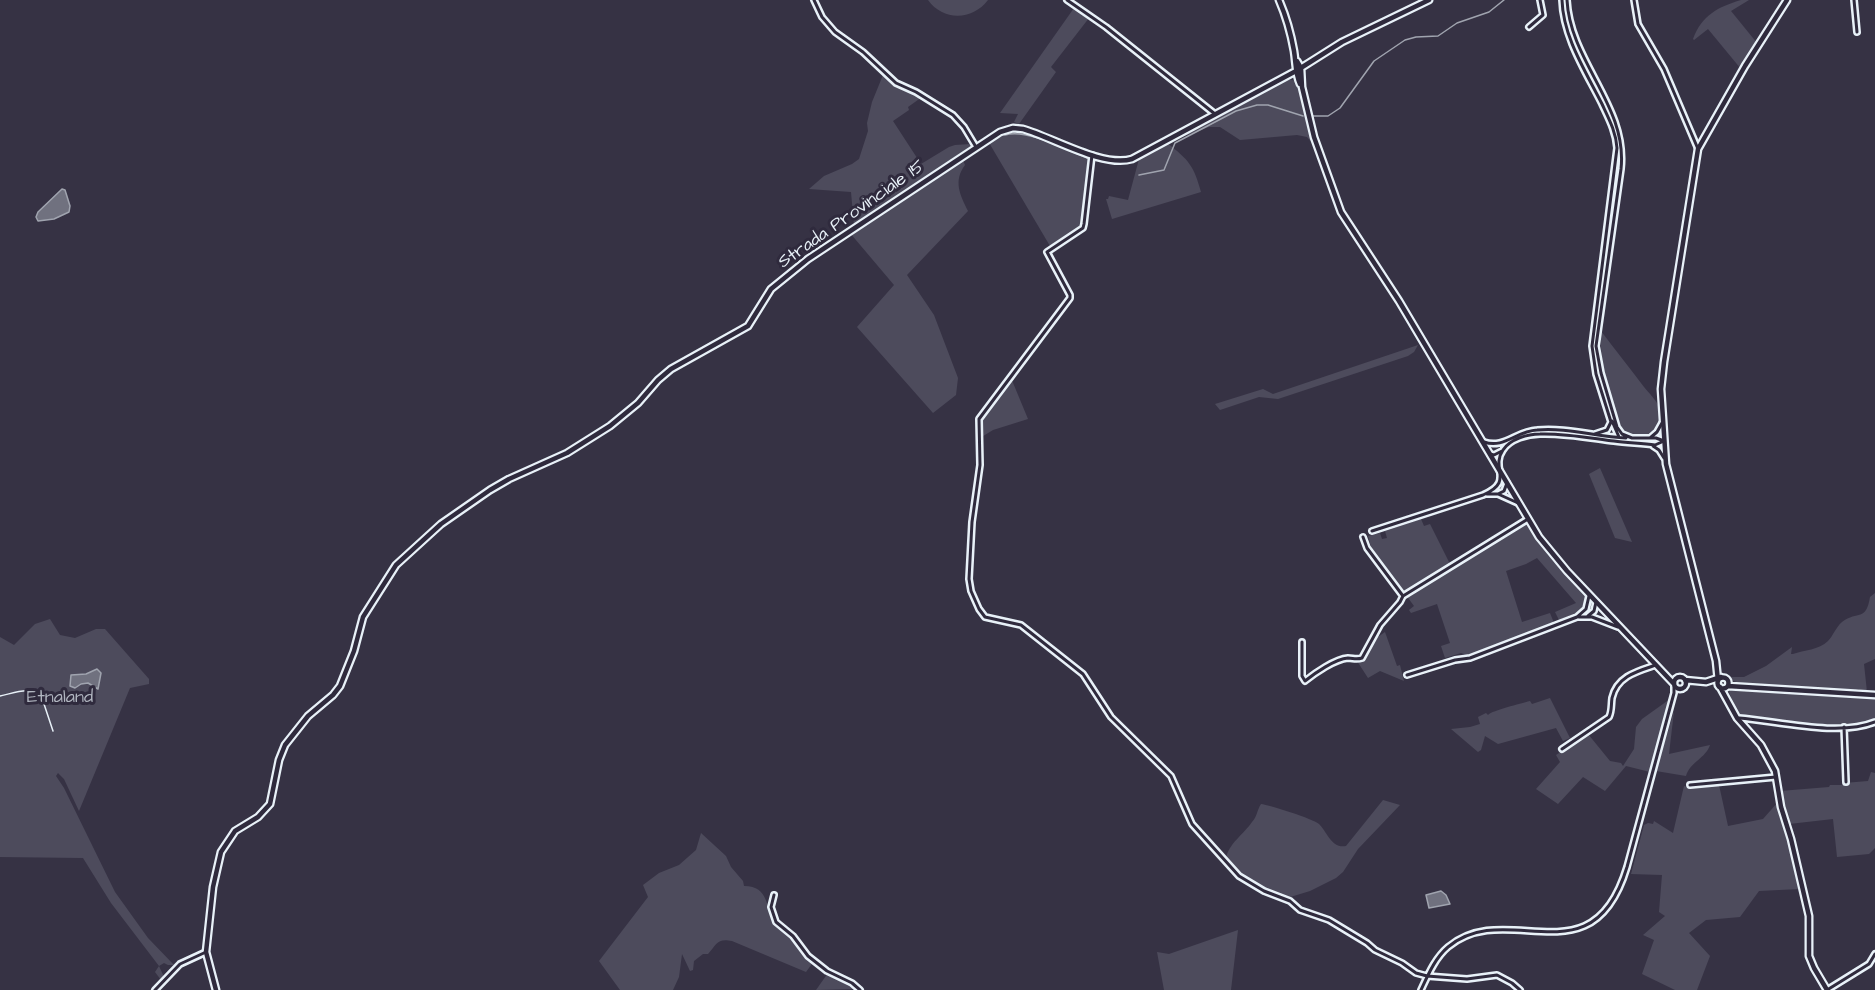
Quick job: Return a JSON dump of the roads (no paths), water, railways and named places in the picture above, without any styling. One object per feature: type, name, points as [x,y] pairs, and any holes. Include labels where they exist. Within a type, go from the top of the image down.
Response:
[{"type":"street","points":[[814,0],[822,17],[835,32],[863,52],[896,83],[916,92],[953,115],[964,127],[976,147]]},
{"type":"street","points":[[1067,0],[1106,27],[1216,115]]},
{"type":"street","points":[[1279,0],[1294,52],[1301,67],[1302,87],[1317,148],[1341,212],[1399,301],[1528,519],[1547,548],[1674,685],[1679,689],[1698,684],[1723,682]]},
{"type":"street","points":[[1429,0],[1342,42],[1288,76],[1132,159],[1113,161],[1092,154],[1083,228],[1047,252],[1071,298],[979,418],[980,465],[972,522],[969,579],[971,591],[985,618],[1022,625],[1083,674],[1111,717],[1171,776],[1192,824],[1239,876],[1264,891],[1290,901],[1300,910],[1329,920],[1416,973],[1467,979],[1497,975],[1520,990]]},
{"type":"street","points":[[1529,27],[1543,15],[1540,0]]},
{"type":"street","points":[[1562,0],[1571,42],[1611,122],[1616,140],[1616,169],[1592,346],[1596,374],[1611,422],[1609,428],[1595,434]]},
{"type":"street","points":[[1567,0],[1576,40],[1615,120],[1623,147],[1596,346],[1619,438]]},
{"type":"street","points":[[1634,0],[1638,24],[1664,69],[1698,149]]},
{"type":"street","points":[[1787,0],[1745,66],[1698,149],[1664,362],[1661,389],[1662,423],[1666,464],[1729,704],[1737,718],[1761,745],[1776,777],[1781,807],[1809,916],[1809,956],[1827,990],[1869,964],[1875,954]]},
{"type":"street","points":[[1854,0],[1857,32]]},
{"type":"street","points":[[1298,80],[1301,67]]},
{"type":"street","points":[[1288,76],[1298,80],[1302,87]]},
{"type":"street","name":"Strada Provinciale 15","points":[[216,990],[206,952],[213,887],[221,852],[235,831],[262,814],[270,804],[279,760],[285,745],[308,716],[340,686],[354,651],[363,617],[400,561],[448,519],[490,490],[567,453],[610,426],[638,403],[666,372],[748,326],[771,289],[808,259],[1000,132],[1009,129],[1023,129],[1092,154]]},
{"type":"street","points":[[1608,411],[1619,438]]},
{"type":"street","points":[[1650,438],[1662,423]]},
{"type":"street","points":[[1617,427],[1631,440]]},
{"type":"street","points":[[1490,454],[1494,448],[1518,434],[1535,430],[1595,434],[1648,444],[1664,441]]},
{"type":"street","points":[[1490,454],[1494,455],[1520,438],[1540,434],[1607,440],[1656,438],[1664,441]]},
{"type":"street","points":[[1607,440],[1619,438]]},
{"type":"street","points":[[1482,441],[1499,445]]},
{"type":"street","points":[[1648,444],[1659,450],[1666,464]]},
{"type":"street","points":[[1495,489],[1499,483],[1500,458],[1503,450]]},
{"type":"street","points":[[1372,531],[1507,485]]},
{"type":"street","points":[[1483,495],[1498,494],[1504,491],[1507,485]]},
{"type":"street","points":[[1498,494],[1519,504]]},
{"type":"street","points":[[1302,642],[1302,676],[1305,681],[1319,670],[1346,658],[1359,659],[1364,656],[1380,625],[1403,596],[1528,519]]},
{"type":"street","points":[[1363,537],[1367,548],[1403,596]]},
{"type":"street","points":[[1586,609],[1589,594]]},
{"type":"street","points":[[1577,617],[1586,609],[1597,604]]},
{"type":"street","points":[[1587,616],[1594,611],[1597,604]]},
{"type":"street","points":[[1407,675],[1455,660],[1470,658],[1577,617],[1587,616],[1603,620],[1621,628]]},
{"type":"street","points":[[1562,749],[1609,717],[1613,696],[1622,680],[1630,674],[1656,665]]},
{"type":"street","points":[[1664,673],[1685,680],[1875,695]]},
{"type":"street","points":[[1421,990],[1435,963],[1448,948],[1473,933],[1564,931],[1595,920],[1606,910],[1622,883],[1677,678]]},
{"type":"street","points":[[1685,680],[1685,687]]},
{"type":"street","points":[[1737,718],[1823,727],[1844,727],[1875,722]]},
{"type":"street","points":[[1844,727],[1846,782]]},
{"type":"street","points":[[1690,785],[1776,777]]},
{"type":"street","points":[[774,895],[771,907],[776,922],[793,936],[808,956],[827,971],[852,983],[860,990]]},
{"type":"street","points":[[155,990],[180,964],[206,952]]},
{"type":"water","points":[[62,189],[65,190],[70,206],[69,212],[54,219],[38,221],[36,217],[38,212]]},
{"type":"water","points":[[97,669],[101,673],[98,689],[88,683],[75,688],[70,686],[71,675],[86,674]]},
{"type":"water","points":[[1441,891],[1446,895],[1450,904],[1429,908],[1426,895]]},
{"type":"waterway","points":[[1312,116],[1328,116],[1340,108],[1374,61],[1405,40],[1438,36],[1457,23],[1489,12],[1504,0]]},
{"type":"waterway","points":[[1139,175],[1164,170],[1175,143],[1236,111],[1257,105],[1268,105],[1303,116]]},
{"type":"waterway","points":[[1005,135],[1035,137],[1087,158]]},
{"type":"tram line","points":[[0,696],[22,691],[38,694],[42,698],[53,731]]},
{"type":"park label","name":"Etnaland","points":[[60,698]]}]
